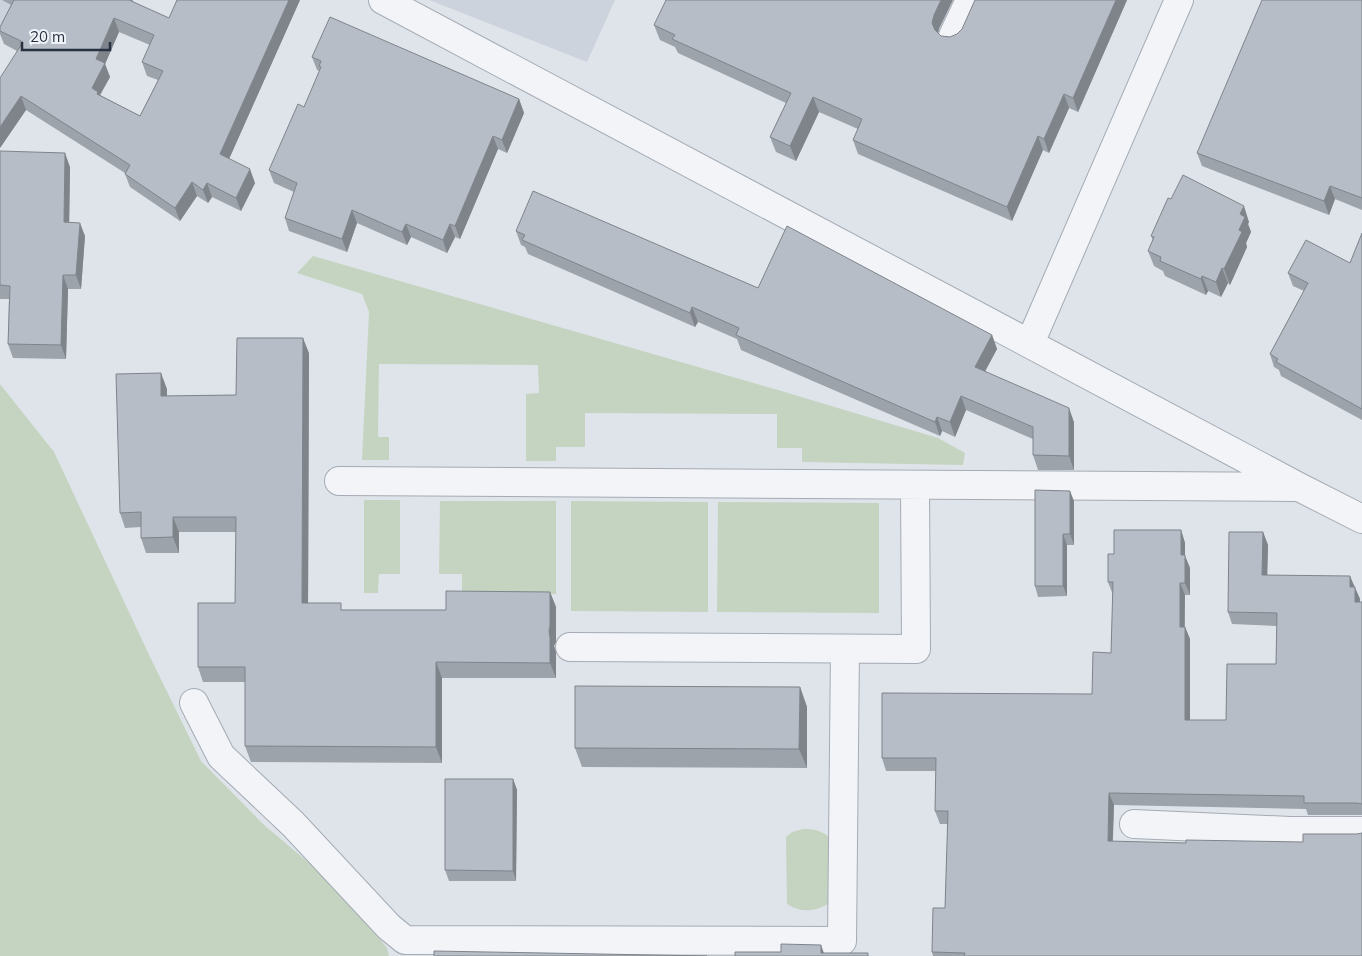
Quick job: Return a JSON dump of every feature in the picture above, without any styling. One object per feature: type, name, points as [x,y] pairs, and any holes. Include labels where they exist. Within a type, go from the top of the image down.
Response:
[{"type":"street","points":[[383,0],[1362,519]]},
{"type":"street","points":[[953,36],[970,0]]},
{"type":"street","points":[[1030,343],[1179,0]]},
{"type":"street","points":[[339,482],[1299,487]]},
{"type":"street","points":[[570,647],[916,649],[916,485]]},
{"type":"street","points":[[194,703],[221,756],[292,824],[409,948],[842,941],[845,649]]},
{"type":"street","points":[[1134,824],[1290,831],[1362,831]]},
{"type":"shaded area","points":[[0,0],[16,0],[0,32]]},
{"type":"shaded area","points":[[429,0],[615,0],[587,62]]},
{"type":"green space","points":[[313,256],[938,438],[965,453],[963,465],[802,462],[802,448],[777,448],[777,414],[585,413],[585,447],[556,447],[556,461],[526,461],[526,394],[539,393],[538,365],[379,364],[378,437],[389,437],[389,460],[362,460],[369,312],[362,294],[297,273]]},
{"type":"green space","points":[[0,384],[54,452],[201,761],[264,825],[340,889],[387,948],[389,956],[0,956]]},
{"type":"green space","points":[[364,500],[400,500],[400,574],[379,574],[378,593],[364,593]]},
{"type":"green space","points":[[440,501],[556,501],[556,594],[462,594],[462,574],[439,574]]},
{"type":"green space","points":[[571,501],[708,502],[708,612],[571,611]]},
{"type":"green space","points":[[718,502],[879,503],[879,613],[717,612]]},
{"type":"green space","points":[[803,829],[816,830],[828,836],[829,903],[813,910],[797,909],[787,904],[786,837],[792,832]]},
{"type":"building","points":[[14,0],[129,0],[169,18],[177,0],[289,0],[220,154],[250,169],[236,198],[207,183],[203,190],[192,182],[175,208],[125,174],[130,165],[21,96],[0,127],[0,78],[23,42],[0,31],[0,27]],"holes":[[[114,18],[154,35],[142,62],[163,71],[140,116],[97,94],[98,92],[92,88],[105,63],[96,59]]]},
{"type":"building","points":[[666,0],[941,0],[932,23],[935,30],[941,36],[950,37],[962,29],[975,0],[1116,0],[1073,98],[1064,94],[1044,139],[1038,136],[1007,207],[853,140],[862,119],[813,97],[790,146],[770,137],[791,93],[672,39],[675,35],[654,25]]},
{"type":"building","points":[[1262,0],[1362,0],[1362,198],[1330,186],[1324,201],[1197,153]]},
{"type":"building","points":[[330,17],[519,99],[502,140],[493,136],[455,226],[450,224],[443,240],[406,224],[402,232],[352,210],[342,239],[285,218],[297,183],[269,170],[298,104],[304,107],[321,67],[319,66],[321,61],[312,57]]},
{"type":"building","points":[[0,151],[65,153],[64,222],[80,223],[76,275],[63,275],[61,345],[8,344],[10,286],[0,285]]},
{"type":"building","points":[[1183,175],[1244,206],[1240,214],[1245,217],[1239,230],[1242,232],[1216,282],[1202,276],[1201,279],[1160,261],[1161,257],[1148,251],[1154,237],[1151,236],[1168,198],[1171,199]]},
{"type":"building","points":[[533,191],[758,288],[787,226],[992,335],[975,367],[1069,408],[1069,456],[1033,455],[1033,427],[961,396],[950,422],[937,417],[935,422],[736,335],[739,328],[692,307],[690,313],[522,240],[525,235],[516,231]]},
{"type":"building","points":[[1362,233],[1362,409],[1276,362],[1278,359],[1270,354],[1308,283],[1288,273],[1306,240],[1350,263]]},
{"type":"building","points":[[237,338],[303,338],[302,603],[341,603],[341,610],[446,610],[446,591],[550,592],[550,663],[436,662],[436,747],[245,746],[245,667],[198,667],[198,603],[235,603],[236,517],[173,517],[173,537],[141,538],[141,512],[120,513],[116,374],[161,373],[161,396],[236,395]]},
{"type":"building","points":[[1035,490],[1070,491],[1070,534],[1063,534],[1063,586],[1035,586]]},
{"type":"building","points":[[1114,530],[1181,530],[1181,555],[1185,555],[1185,583],[1180,583],[1180,627],[1185,627],[1185,720],[1226,720],[1227,664],[1276,664],[1277,613],[1228,612],[1229,532],[1263,532],[1262,575],[1350,576],[1350,587],[1355,587],[1355,602],[1362,602],[1362,804],[1304,803],[1304,796],[1109,793],[1108,841],[1186,843],[1186,840],[1303,842],[1303,834],[1362,833],[1362,956],[964,956],[965,953],[932,952],[933,908],[945,908],[948,811],[935,811],[936,758],[882,758],[882,693],[1092,694],[1093,652],[1111,653],[1113,582],[1108,582],[1108,554],[1114,554]]},
{"type":"building","points":[[575,686],[800,687],[799,749],[575,748]]},
{"type":"building","points":[[445,779],[513,779],[513,871],[445,870]]},
{"type":"building","points":[[781,944],[821,945],[821,953],[868,953],[868,956],[735,956],[735,952],[781,952]]},
{"type":"building","points":[[434,951],[707,956],[434,956]]}]
